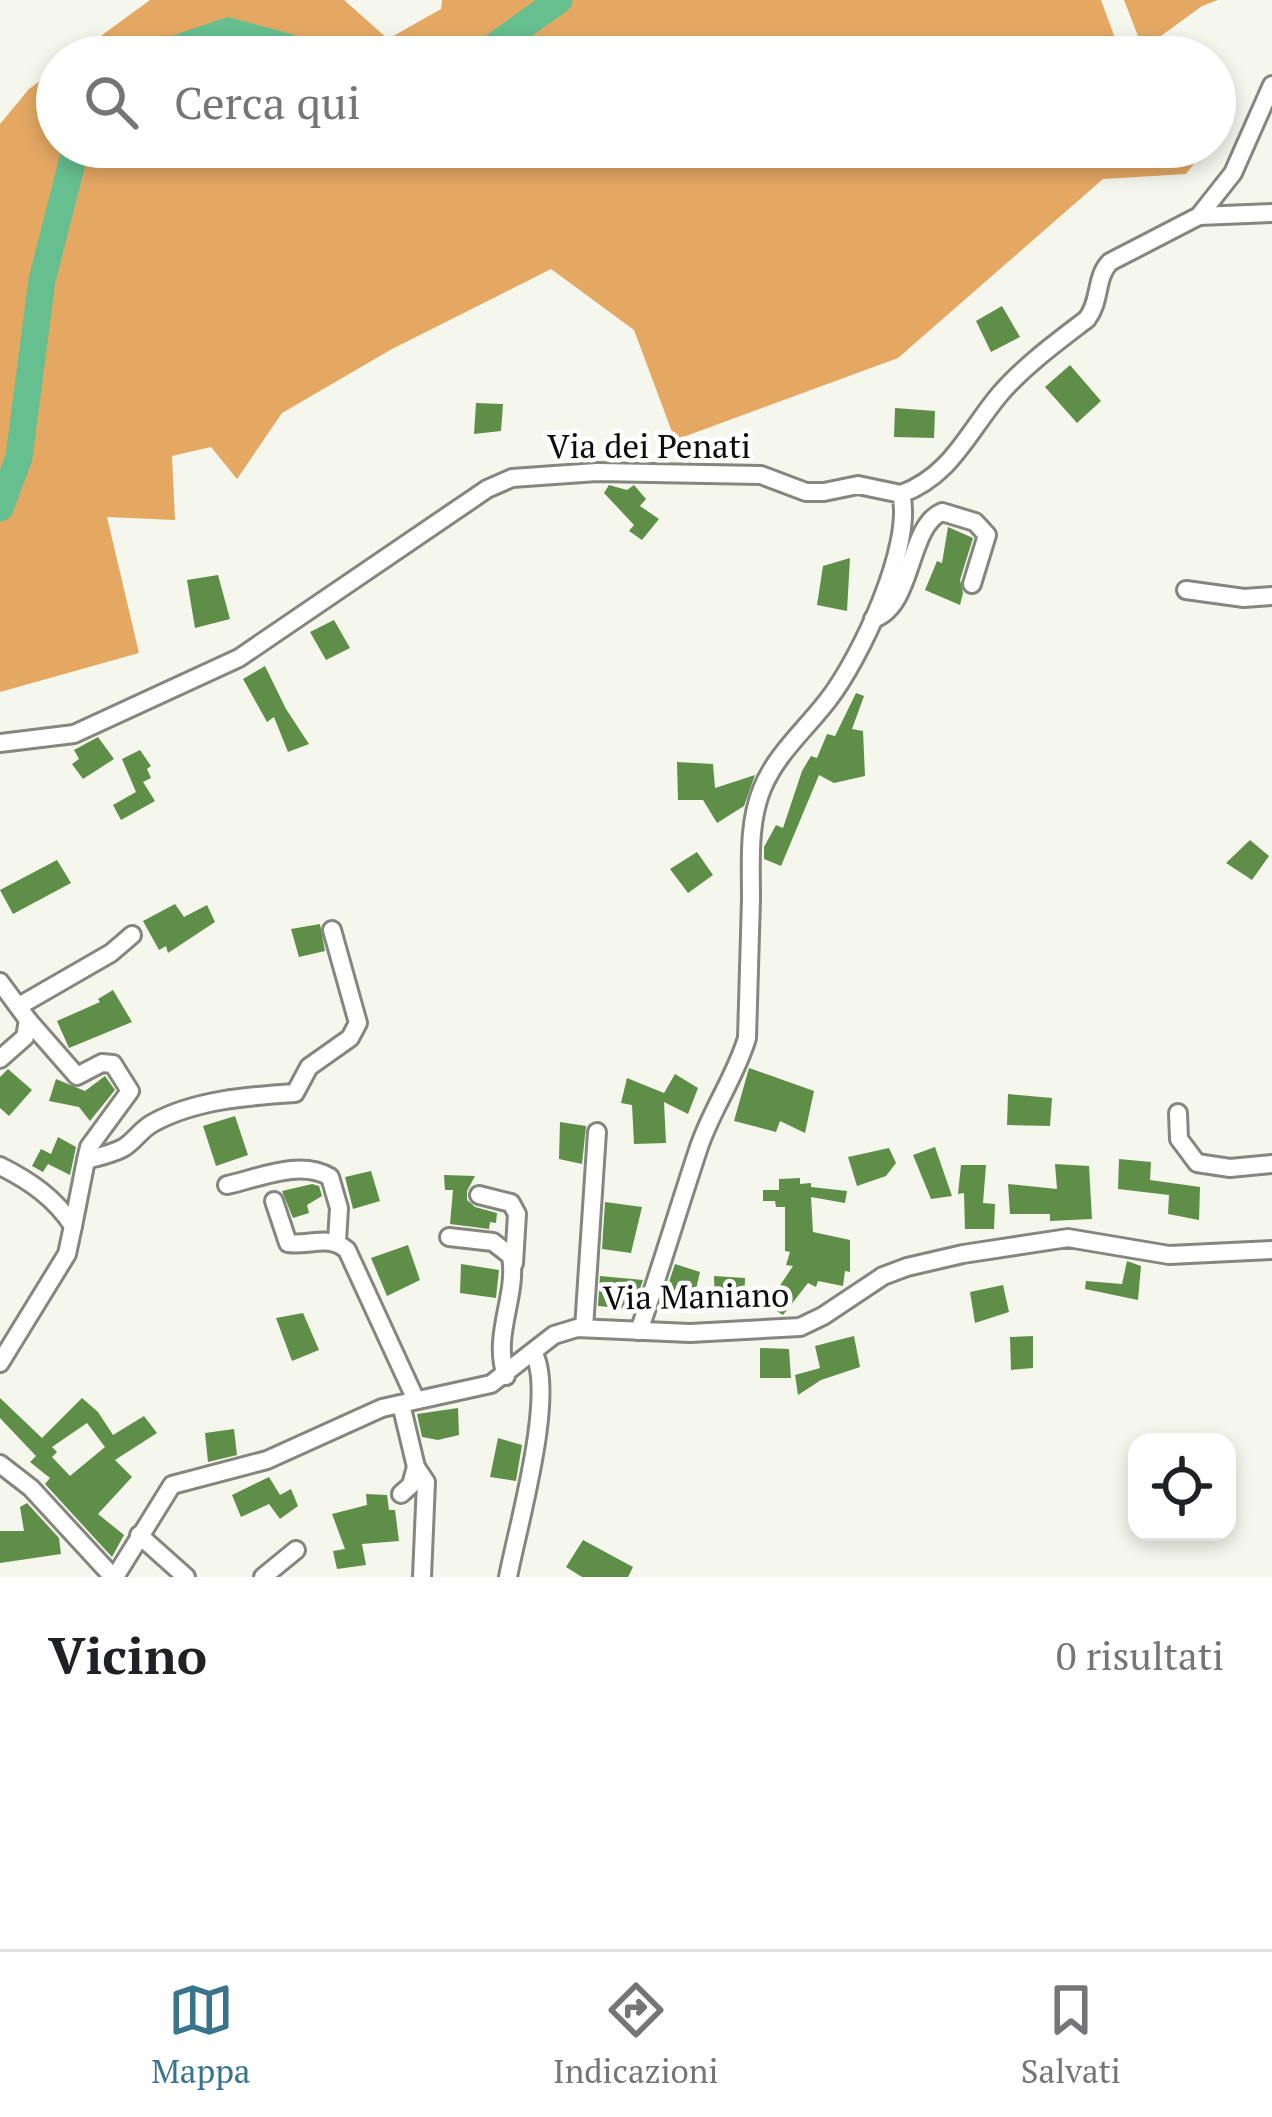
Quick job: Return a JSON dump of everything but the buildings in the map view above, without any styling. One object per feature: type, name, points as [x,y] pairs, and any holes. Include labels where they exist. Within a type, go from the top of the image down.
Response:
[{"type":"street","points":[[1236,166],[1272,85]]},
{"type":"street","points":[[639,1331],[699,1146],[740,1064],[747,1038],[753,824],[762,788],[779,759],[830,698],[872,619],[897,551],[904,511],[901,494],[919,488],[952,460],[1000,394],[1087,319],[1095,309],[1102,269],[1199,216],[1235,168]]},
{"type":"street","points":[[1199,216],[1272,213]]},
{"type":"street","name":"Via dei Penati","points":[[0,743],[74,734],[239,658],[487,489],[512,478],[597,472],[761,475],[806,492],[858,485],[901,494]]},
{"type":"street","points":[[872,619],[879,619],[896,598],[933,515],[942,512],[984,528],[987,535],[972,584]]},
{"type":"street","points":[[1186,590],[1244,598],[1272,596]]},
{"type":"street","points":[[86,1160],[124,1148],[151,1124],[182,1113],[242,1096],[295,1093],[309,1067],[350,1038],[358,1023],[332,930]]},
{"type":"street","points":[[24,1013],[131,935]]},
{"type":"street","points":[[0,982],[77,1076],[102,1063],[113,1064],[130,1091],[89,1147],[67,1254],[0,1363]]},
{"type":"street","points":[[0,1060],[25,1037],[24,1013]]},
{"type":"street","points":[[1178,1113],[1179,1139],[1197,1162],[1230,1168],[1272,1164]]},
{"type":"street","points":[[584,1328],[597,1132]]},
{"type":"street","points":[[0,1166],[39,1188],[73,1226]]},
{"type":"street","points":[[227,1185],[306,1167],[321,1171],[330,1177],[338,1208],[337,1241]]},
{"type":"street","points":[[479,1195],[511,1203],[517,1214],[500,1342],[506,1376]]},
{"type":"street","points":[[274,1201],[288,1244],[337,1241],[379,1313],[408,1402],[416,1467],[411,1485],[401,1494]]},
{"type":"street","points":[[449,1237],[503,1246],[513,1270]]},
{"type":"street","name":"Via Maniano","points":[[114,1577],[172,1485],[268,1460],[408,1402],[491,1384],[554,1335],[584,1328],[690,1333],[800,1327],[883,1276],[907,1268],[1068,1238],[1169,1255],[1272,1250]]},
{"type":"street","points":[[508,1577],[529,1492],[541,1384],[541,1366],[533,1352]]},
{"type":"street","points":[[0,1464],[31,1488],[114,1577]]},
{"type":"street","points":[[416,1467],[426,1482],[427,1498],[420,1549],[422,1577]]},
{"type":"street","points":[[139,1535],[186,1577]]},
{"type":"street","points":[[262,1577],[296,1550]]},
{"type":"shaded area","points":[[150,0],[344,0],[385,36],[101,36]]},
{"type":"shaded area","points":[[442,0],[1101,0],[1114,36],[393,36],[441,9]]},
{"type":"shaded area","points":[[1124,0],[1218,0],[1161,36],[1138,36]]},
{"type":"shaded area","points":[[36,84],[36,168],[1191,168],[1186,174],[1103,179],[898,358],[675,440],[634,330],[551,269],[392,349],[282,413],[237,479],[211,447],[172,456],[175,520],[107,517],[139,653],[0,692],[0,124]]},
{"type":"waterway","points":[[509,36],[559,0]]},
{"type":"waterway","points":[[213,36],[228,31],[246,36]]},
{"type":"waterway","points":[[0,508],[19,457],[42,280],[71,168]]}]
